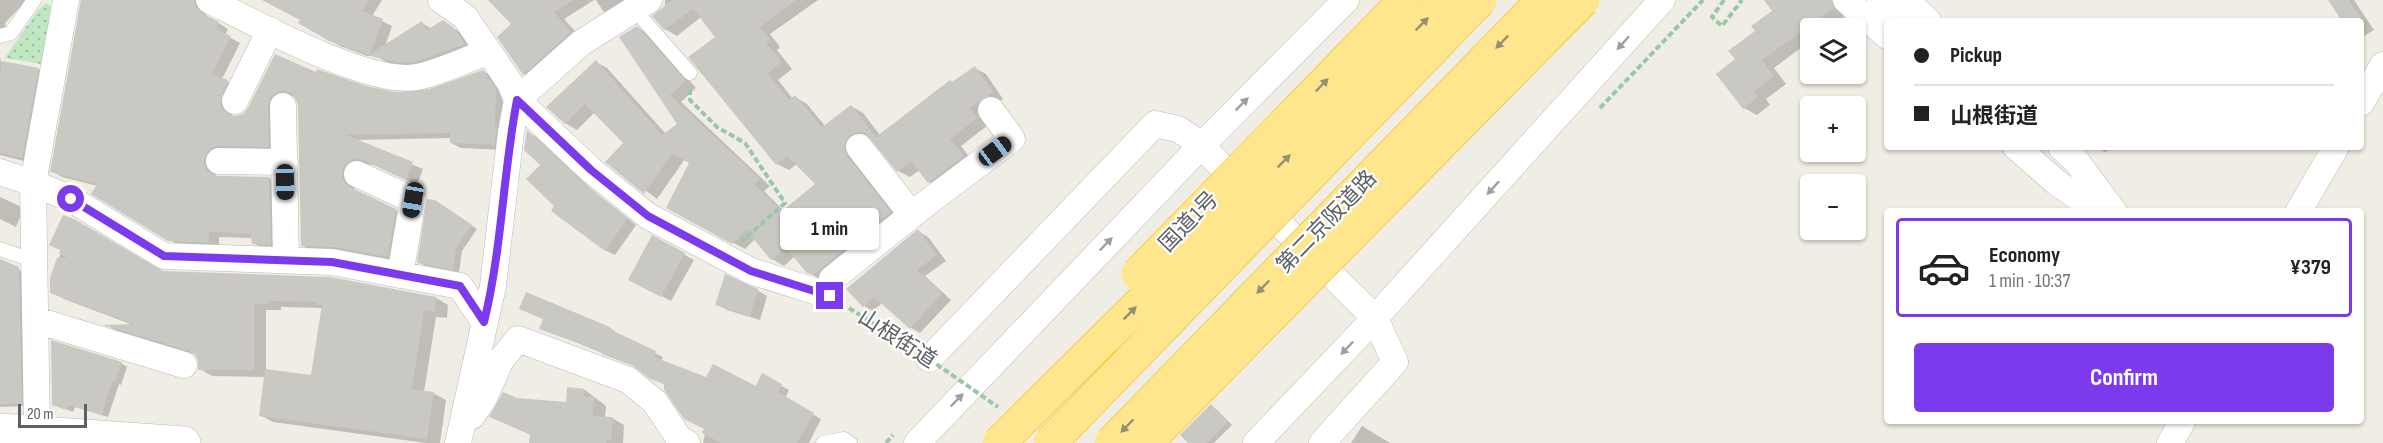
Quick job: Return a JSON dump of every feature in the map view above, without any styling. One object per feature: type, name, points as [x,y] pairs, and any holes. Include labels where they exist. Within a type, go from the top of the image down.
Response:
[{"type":"highway","name":"国道1号","points":[[973,443],[1405,0]]},
{"type":"highway","points":[[999,443],[1446,0]]},
{"type":"highway","name":"第二京阪道路","points":[[1050,443],[1480,0]]},
{"type":"highway","name":"第二京阪道路","points":[[1111,443],[1543,0]]},
{"type":"highway","points":[[1146,443],[1583,0]]},
{"type":"highway","points":[[1175,443],[1605,0]]},
{"type":"main road","points":[[0,430],[184,443]]},
{"type":"street","points":[[37,432],[33,183],[66,0]]},
{"type":"street","points":[[209,0],[348,65],[391,77],[416,77],[445,69],[486,52]]},
{"type":"street","points":[[441,0],[465,17],[486,52],[510,84],[517,100],[591,170],[648,216],[751,271],[830,296],[831,279],[1012,138],[991,110]]},
{"type":"street","points":[[917,443],[1200,147],[1346,0]]},
{"type":"street","points":[[1256,443],[1375,318],[1662,0]]},
{"type":"street","points":[[1846,0],[1884,33]]},
{"type":"street","points":[[1880,0],[1900,18]]},
{"type":"street","points":[[1906,0],[1925,18]]},
{"type":"street","points":[[460,437],[493,286],[511,132],[517,100],[581,43],[641,5]]},
{"type":"street","points":[[235,101],[270,30]]},
{"type":"street","points":[[2364,98],[2383,65]]},
{"type":"street","points":[[283,106],[286,260]]},
{"type":"street","points":[[929,359],[1155,124],[1178,129],[1196,141],[1375,318],[1395,362],[1322,443]]},
{"type":"street","points":[[859,147],[912,214]]},
{"type":"street","points":[[2019,150],[2056,182],[2094,208]]},
{"type":"street","points":[[2041,150],[2104,208]]},
{"type":"street","points":[[2064,150],[2078,162],[2111,208]]},
{"type":"street","points":[[2300,208],[2334,150]]},
{"type":"street","points":[[219,161],[285,162]]},
{"type":"street","points":[[0,172],[71,199],[164,256],[332,262],[460,286],[484,322]]},
{"type":"street","points":[[357,174],[413,200],[400,274]]},
{"type":"street","points":[[36,320],[184,365]]},
{"type":"street","points":[[460,437],[483,400],[501,360],[518,339],[628,380],[655,402],[680,440],[687,443]]},
{"type":"street","points":[[2170,443],[2181,424]]},
{"type":"lane","points":[[0,36],[11,33],[34,0]]},
{"type":"lane","points":[[641,5],[690,73]]},
{"type":"lane","points":[[0,249],[35,261]]},
{"type":"lane","points":[[823,443],[843,439],[850,443]]},
{"type":"path","points":[[1724,0],[1712,17],[1722,26],[1742,0]]},
{"type":"path","points":[[690,73],[690,100],[717,127],[745,143],[786,203],[723,257]]},
{"type":"path","name":"山根街道","points":[[830,296],[929,359],[1004,411]]},
{"type":"green space","points":[[46,3],[57,10],[41,64],[5,58],[37,11]]},
{"type":"building","points":[[81,0],[194,0],[196,8],[219,22],[216,29],[231,36],[212,74],[228,80],[220,103],[222,109],[235,116],[243,114],[248,108],[275,54],[316,72],[317,69],[366,86],[396,92],[430,89],[483,70],[496,89],[495,127],[497,127],[494,145],[450,143],[450,133],[346,135],[413,162],[406,180],[363,160],[349,161],[343,168],[342,176],[350,187],[396,209],[388,257],[335,247],[301,246],[298,105],[291,93],[283,91],[276,93],[270,98],[268,106],[269,147],[219,146],[211,148],[204,160],[206,169],[218,176],[269,177],[271,245],[252,244],[251,234],[209,232],[209,243],[168,241],[91,194],[97,184],[50,172]]},
{"type":"building","points":[[262,0],[369,0],[362,11],[383,19],[370,54],[422,21],[427,30],[443,20],[454,28],[465,44],[415,62],[397,62],[374,57],[329,41],[298,23],[300,20]]},
{"type":"building","points":[[488,0],[573,0],[554,12],[571,32],[523,75],[497,37],[511,24]]},
{"type":"building","points":[[672,0],[796,0],[760,27],[770,40],[766,43],[782,62],[768,73],[789,100],[795,95],[822,127],[851,105],[876,137],[950,80],[952,82],[975,66],[993,92],[970,108],[977,118],[950,139],[964,156],[928,183],[911,161],[897,172],[865,133],[858,132],[849,136],[844,148],[847,156],[891,212],[813,275],[807,273],[786,248],[771,260],[746,230],[732,244],[666,208],[689,163],[672,153],[644,194],[605,162],[623,143],[585,104],[565,124],[546,107],[596,60],[662,135],[677,124],[619,37],[637,26],[686,81],[670,95],[760,179],[754,184],[782,211],[815,184],[787,156],[776,165],[688,57],[715,37],[693,9],[664,30],[652,16]]},
{"type":"building","points":[[1764,0],[1831,0],[1834,8],[1820,18],[1800,18],[1800,33],[1762,60],[1774,76],[1754,91],[1758,97],[1743,109],[1716,74],[1735,59],[1728,51],[1755,31],[1751,26],[1772,11]]},
{"type":"building","points":[[2328,0],[2349,0],[2361,18],[2340,18]]},
{"type":"building","points":[[2,61],[39,68],[22,158],[0,153]]},
{"type":"building","points":[[527,130],[581,181],[627,219],[605,251],[551,211],[554,206],[526,179],[540,165],[524,150]]},
{"type":"building","points":[[427,199],[435,200],[472,225],[456,248],[453,270],[417,263]]},
{"type":"building","points":[[63,215],[76,220],[163,271],[330,277],[436,297],[435,312],[424,311],[412,389],[434,392],[427,439],[259,416],[265,369],[311,375],[322,304],[269,301],[269,304],[254,304],[254,370],[198,370],[195,354],[103,325],[133,324],[50,293],[50,278],[57,258],[68,258],[59,254],[60,250],[49,245]]},
{"type":"building","points":[[918,229],[937,255],[917,270],[942,293],[910,329],[874,297],[863,307],[846,289]]},
{"type":"building","points":[[652,235],[685,253],[661,297],[628,280]]},
{"type":"building","points":[[0,259],[19,267],[22,404],[0,404]]},
{"type":"building","points":[[725,274],[758,289],[750,316],[715,305]]},
{"type":"building","points":[[526,292],[610,327],[609,329],[656,351],[654,357],[706,377],[713,364],[756,386],[762,373],[782,384],[778,392],[814,413],[797,443],[721,443],[702,433],[704,429],[684,419],[664,390],[664,384],[650,379],[633,366],[602,354],[603,352],[539,329],[543,319],[519,309]]},
{"type":"building","points":[[51,340],[122,362],[115,382],[112,381],[102,415],[69,405],[67,410],[52,405]]},
{"type":"building","points":[[567,387],[585,389],[584,396],[594,397],[593,416],[613,417],[611,440],[606,439],[606,443],[529,443],[530,434],[489,417],[503,392],[517,398],[566,402]]},
{"type":"building","points":[[1211,404],[1228,422],[1207,443],[1188,443],[1180,435]]},
{"type":"route","points":[[71,199],[164,256],[332,262],[460,286],[484,322],[493,286],[511,132],[517,100],[591,170],[648,216],[751,271],[830,296]]}]
